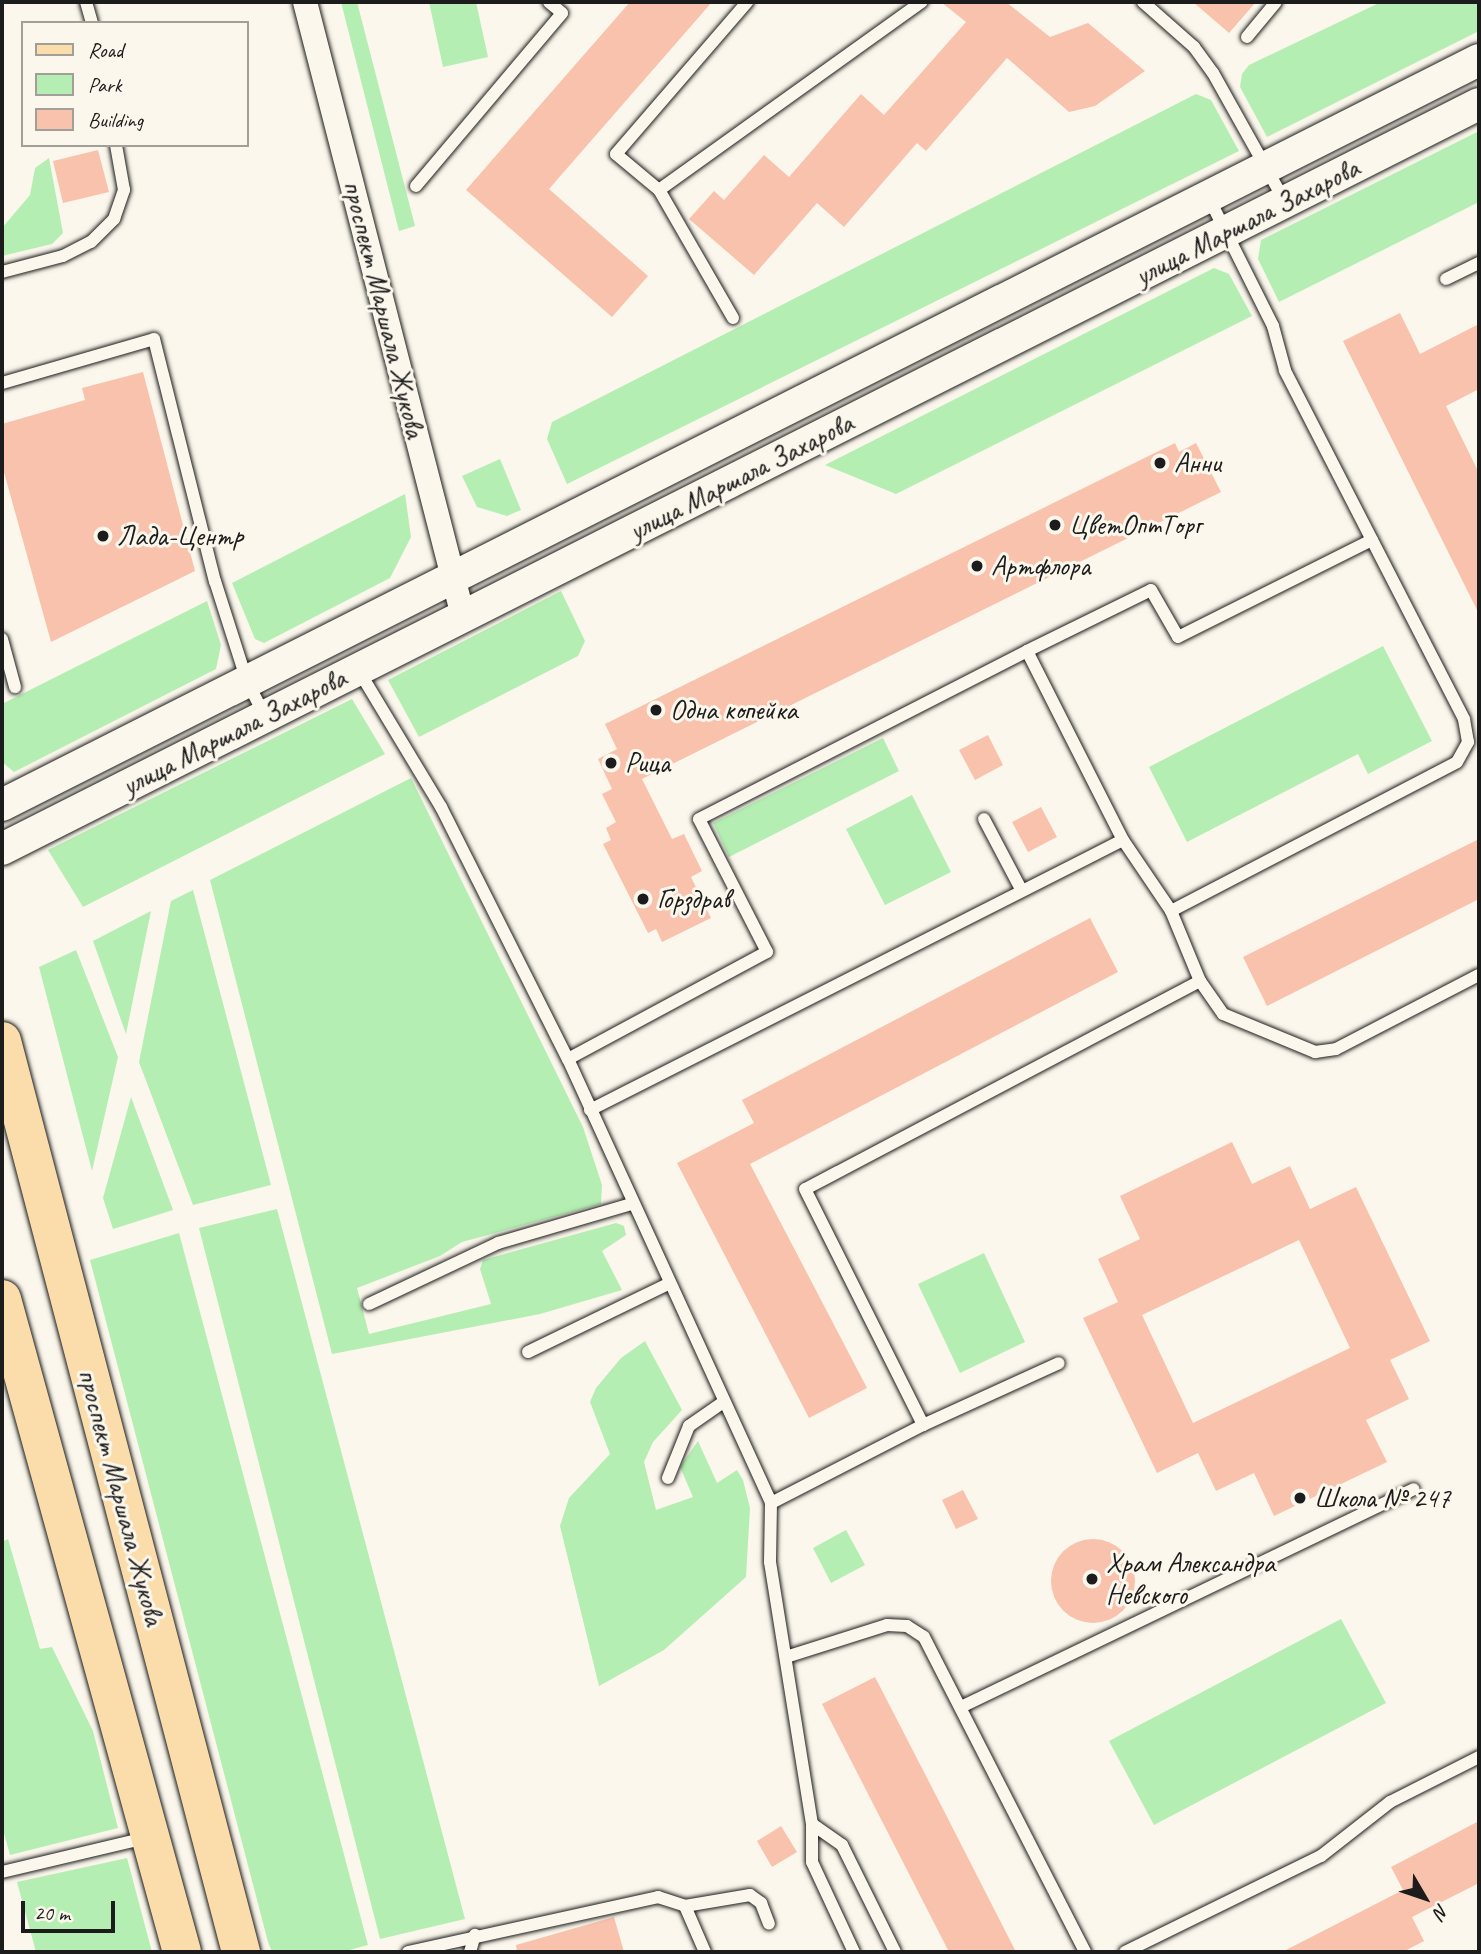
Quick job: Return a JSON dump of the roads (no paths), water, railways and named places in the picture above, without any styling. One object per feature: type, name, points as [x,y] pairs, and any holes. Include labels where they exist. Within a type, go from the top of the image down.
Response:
[{"type":"main road","name":"проспект Маршала Жукова","points":[[2,1041],[241,1952]]},
{"type":"main road","name":"проспект Маршала Жукова","points":[[2,1299],[153,1836],[182,1952]]},
{"type":"street","name":"проспект Маршала Жукова","points":[[304,2],[463,616]]},
{"type":"street","name":"улица Маршала Захарова","points":[[2,805],[1479,60]]},
{"type":"street","name":"улица Маршала Захарова","points":[[2,849],[1479,104]]},
{"type":"lane","points":[[86,2],[91,21]]},
{"type":"lane","points":[[416,186],[562,13],[549,2]]},
{"type":"lane","points":[[733,318],[659,190],[616,154],[747,2]]},
{"type":"lane","points":[[659,190],[922,2]]},
{"type":"lane","points":[[1143,2],[1194,47],[1267,167],[1285,202]]},
{"type":"lane","points":[[1247,37],[1276,2]]},
{"type":"lane","points":[[2,272],[63,256],[90,242],[114,219],[124,190],[116,147]]},
{"type":"lane","points":[[1171,911],[1457,762],[1468,742],[1464,719],[1285,370],[1273,326],[1208,196]]},
{"type":"lane","points":[[1446,279],[1479,263]]},
{"type":"lane","points":[[2,383],[154,340],[215,581],[247,681],[265,716]]},
{"type":"lane","points":[[568,1059],[638,1018],[767,952],[699,819],[1151,590],[1178,637],[1372,540]]},
{"type":"lane","points":[[2,639],[15,687]]},
{"type":"lane","points":[[1027,651],[1122,840],[1171,911],[1210,1000],[1234,1021],[1315,1052],[1336,1049],[1479,975]]},
{"type":"lane","points":[[358,670],[441,807],[568,1059],[631,1204],[771,1503],[770,1562],[812,1824],[811,1862],[854,1952]]},
{"type":"lane","points":[[984,819],[1022,891]]},
{"type":"lane","points":[[590,1110],[1122,840]]},
{"type":"lane","points":[[923,1425],[805,1188],[1200,981]]},
{"type":"lane","points":[[369,1304],[498,1243],[631,1204]]},
{"type":"lane","points":[[528,1352],[668,1284]]},
{"type":"lane","points":[[771,1503],[923,1425],[1059,1363]]},
{"type":"lane","points":[[668,1478],[690,1426],[722,1403]]},
{"type":"lane","points":[[963,1706],[1413,1489]]},
{"type":"lane","points":[[786,1657],[887,1625],[907,1626],[935,1651],[1085,1952]]},
{"type":"lane","points":[[1125,1952],[1321,1856],[1390,1802],[1479,1757]]},
{"type":"lane","points":[[812,1824],[842,1845],[895,1952]]},
{"type":"lane","points":[[2,1872],[153,1836]]},
{"type":"lane","points":[[408,1952],[630,1899],[658,1897],[685,1906],[750,1895],[761,1903],[769,1924]]},
{"type":"lane","points":[[685,1906],[705,1952]]},
{"type":"lane","points":[[470,1952],[475,1935]]},
{"type":"place","name":"Анни","points":[[1160,463]]},
{"type":"place","name":"ЦветОптТорг","points":[[1055,525]]},
{"type":"place","name":"Лада-Центр","points":[[103,536]]},
{"type":"place","name":"Артфлора","points":[[977,566]]},
{"type":"place","name":"Одна копейка","points":[[656,710]]},
{"type":"place","name":"Рица","points":[[611,763]]},
{"type":"place","name":"Горздрав","points":[[643,899]]},
{"type":"place","name":"Школа № 247","points":[[1300,1498]]},
{"type":"place","name":"Храм Александра Невского","points":[[1092,1579]]}]
